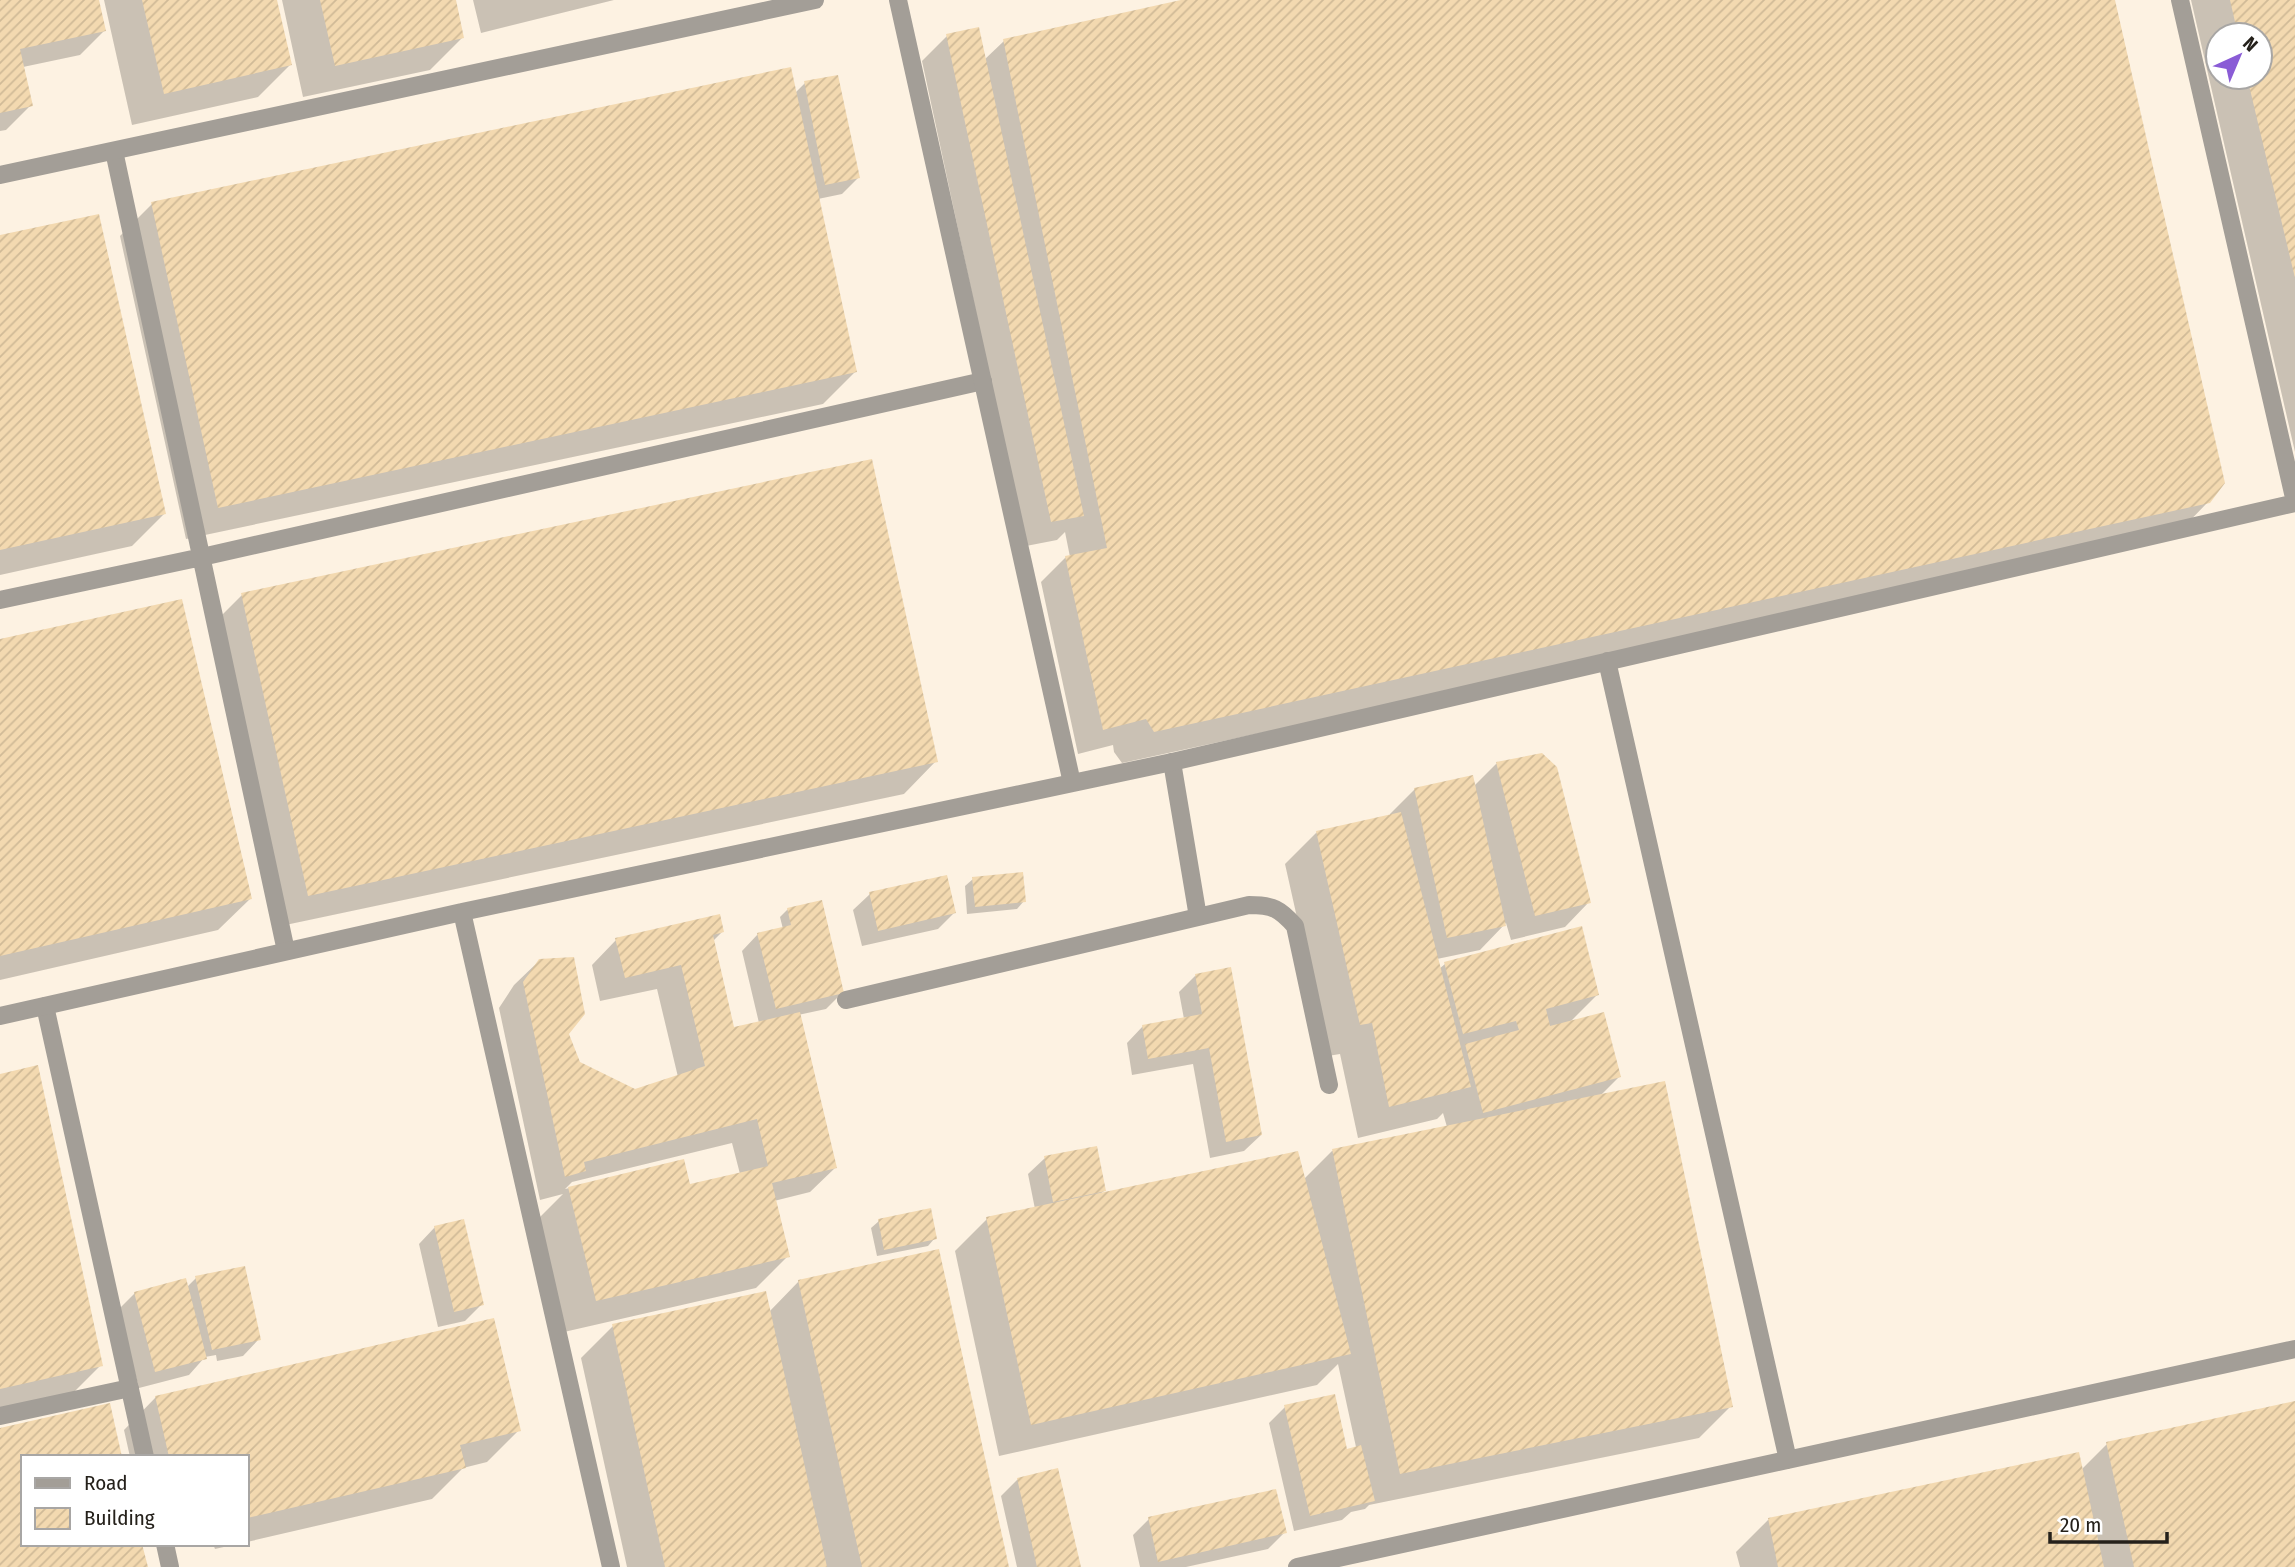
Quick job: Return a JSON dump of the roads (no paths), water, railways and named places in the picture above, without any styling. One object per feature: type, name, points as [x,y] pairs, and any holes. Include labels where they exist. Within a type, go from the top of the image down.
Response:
[{"type":"street","points":[[0,175],[815,0]]},
{"type":"street","points":[[898,0],[1072,783]]},
{"type":"street","points":[[0,1016],[462,912],[1172,762],[2295,502],[2180,0]]},
{"type":"street","points":[[114,151],[286,951]]},
{"type":"street","points":[[0,600],[202,557],[983,380]]},
{"type":"street","points":[[1607,662],[1787,1460]]},
{"type":"street","points":[[1172,762],[1198,917]]},
{"type":"street","points":[[846,1000],[1250,905],[1267,905],[1283,913],[1295,926],[1329,1085]]},
{"type":"street","points":[[462,912],[611,1567]]},
{"type":"street","points":[[45,1006],[145,1455]]},
{"type":"street","points":[[1297,1567],[2295,1349]]},
{"type":"street","points":[[0,1416],[130,1388]]},
{"type":"street","points":[[165,1546],[170,1567]]}]
